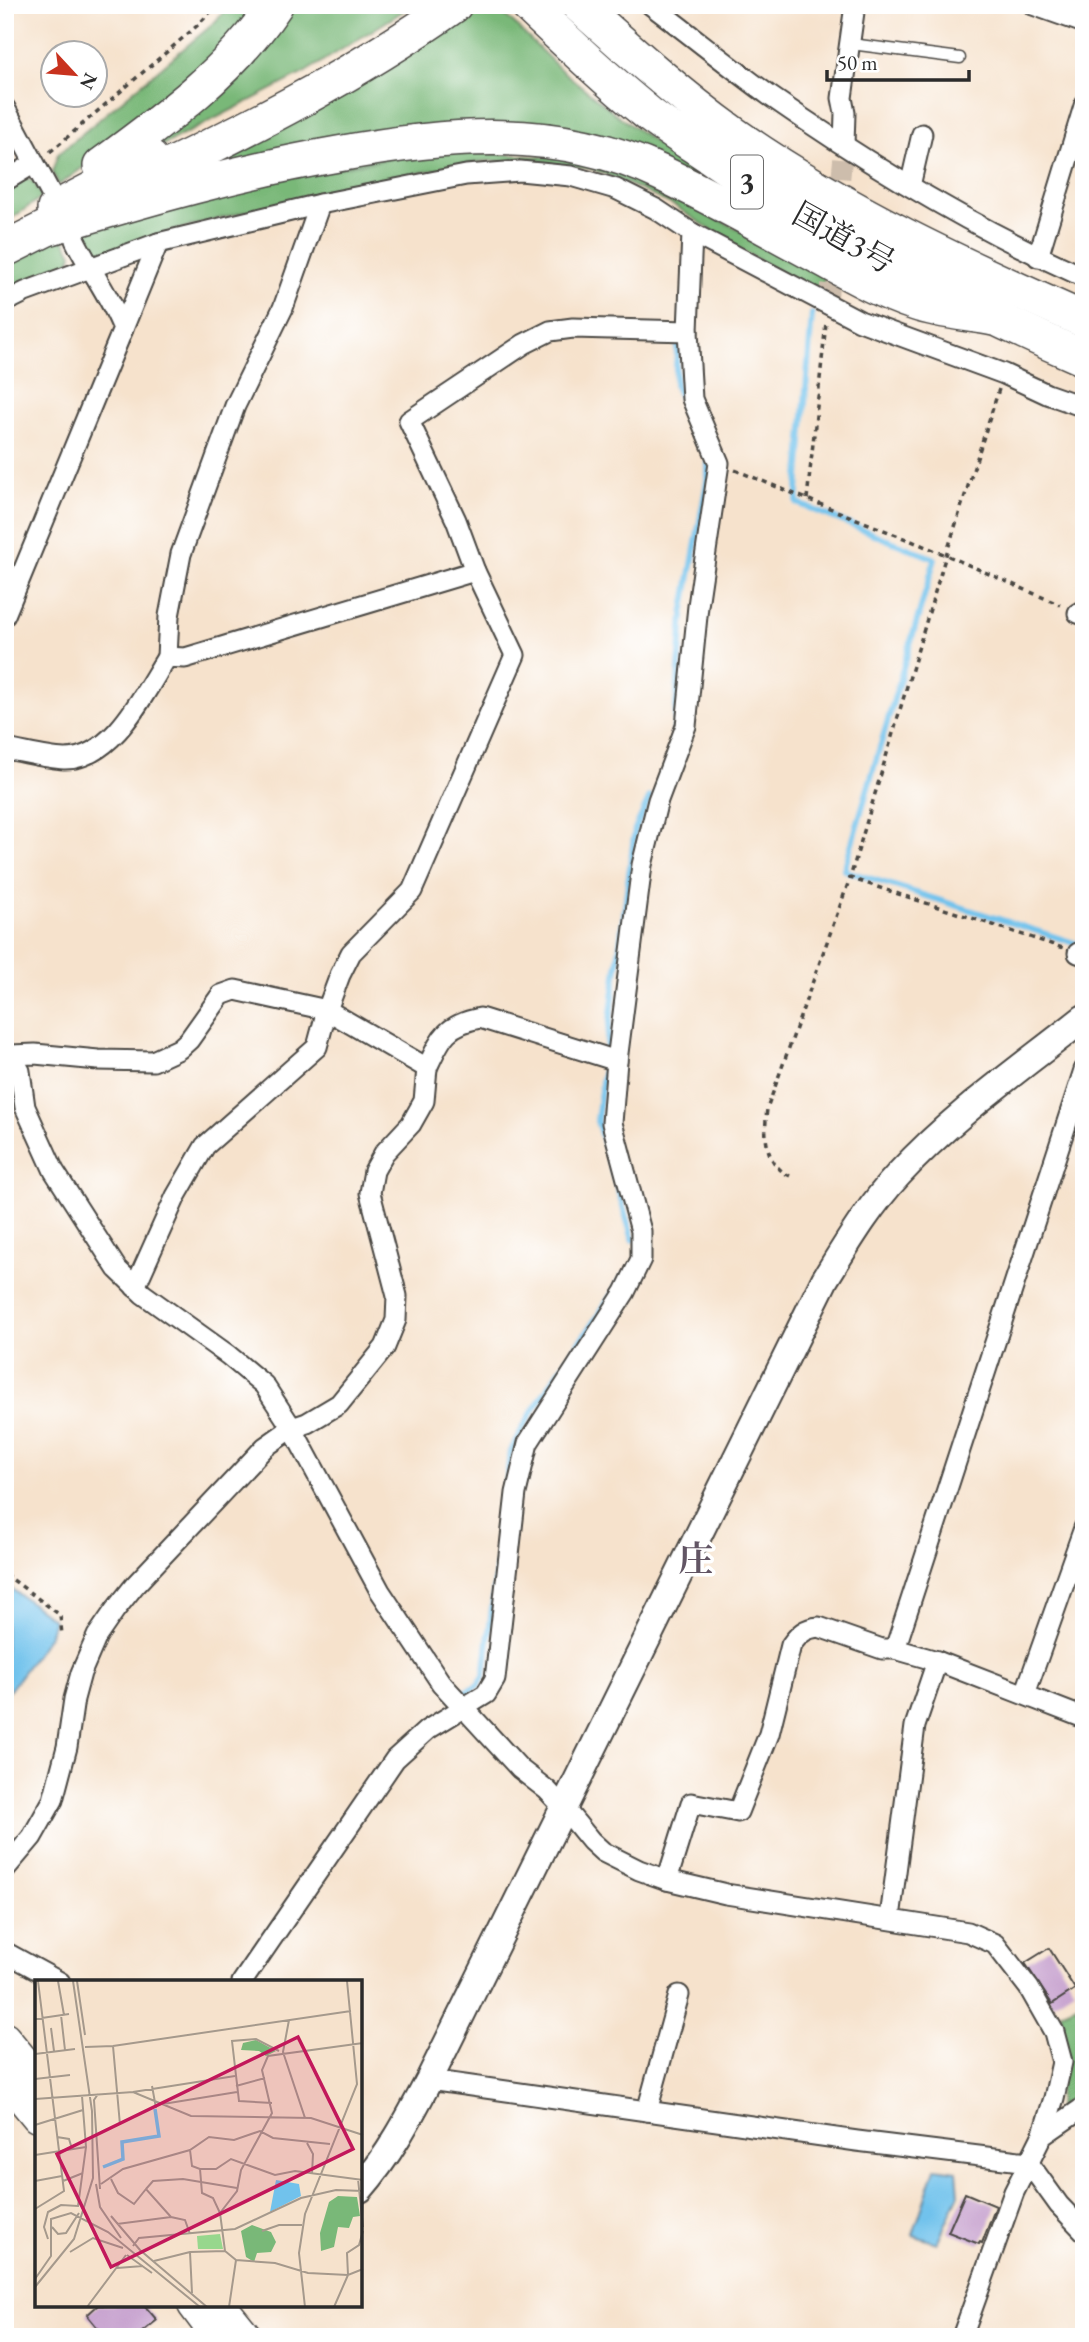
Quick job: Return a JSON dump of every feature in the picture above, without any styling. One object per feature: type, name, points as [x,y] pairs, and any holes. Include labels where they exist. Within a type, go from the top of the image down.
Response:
[{"type":"highway","points":[[43,224],[89,174],[158,124],[222,69],[246,44],[275,5]]},
{"type":"highway","points":[[5,249],[43,224],[366,45],[427,5]]},
{"type":"highway","points":[[43,224],[288,107],[376,57],[454,5]]},
{"type":"highway","name":"国道3号","points":[[528,5],[584,58],[652,116],[766,195],[826,231],[994,318],[1084,358]]},
{"type":"highway","name":"3","points":[[579,5],[642,62]]},
{"type":"highway","points":[[595,5],[642,62]]},
{"type":"highway","name":"国道3号","points":[[642,62],[734,134],[846,204],[1002,284],[1084,320]]},
{"type":"highway","points":[[43,224],[273,165],[391,144],[464,137],[514,136],[554,140],[591,148],[659,172],[855,275],[916,303],[994,318]]},
{"type":"main road","points":[[5,2038],[35,2075]]},
{"type":"main road","points":[[5,2078],[35,2115]]},
{"type":"main road","points":[[196,2307],[226,2324]]},
{"type":"street","points":[[652,5],[769,95],[844,145],[910,186],[1038,257],[1084,277]]},
{"type":"street","points":[[844,145],[845,113],[842,98],[855,5]]},
{"type":"street","points":[[1033,5],[1084,23]]},
{"type":"street","points":[[1038,257],[1078,143],[1084,106]]},
{"type":"street","points":[[5,108],[33,164],[43,224],[89,269],[114,304],[123,329]]},
{"type":"street","points":[[910,186],[922,134]]},
{"type":"street","points":[[5,181],[33,164]]},
{"type":"street","points":[[5,302],[25,292],[158,243],[320,204],[466,175],[520,171],[571,176],[616,189],[656,209],[692,233],[860,321],[1004,374],[1046,394],[1084,407]]},
{"type":"street","points":[[5,749],[65,759],[90,754],[111,739],[167,657],[169,617],[181,554],[235,406],[283,308],[320,204]]},
{"type":"street","points":[[243,1980],[395,1759],[427,1730],[486,1694],[495,1679],[516,1493],[528,1443],[625,1292],[641,1259],[641,1231],[612,1123],[617,1061],[642,865],[658,800],[686,726],[698,606],[719,463],[692,399],[688,331],[692,233]]},
{"type":"street","points":[[5,615],[158,243]]},
{"type":"street","points":[[135,1287],[176,1196],[205,1146],[317,1048],[340,975],[352,954],[412,891],[515,655],[409,421],[524,344],[550,331],[573,328],[688,331]]},
{"type":"street","points":[[167,657],[185,658],[475,571]]},
{"type":"street","points":[[8,1053],[153,1061],[179,1049],[189,1040],[221,995],[235,990],[327,1010],[427,1068]]},
{"type":"street","points":[[5,1870],[32,1837],[53,1800],[67,1747],[74,1699],[81,1673],[97,1636],[135,1585],[265,1447],[292,1428],[307,1423],[339,1404],[385,1347],[396,1320],[397,1296],[370,1193],[374,1171],[384,1153],[411,1124],[424,1101],[427,1068],[441,1037],[464,1021],[480,1018],[617,1061]]},
{"type":"street","points":[[362,2187],[401,2133],[429,2080],[795,1337],[851,1236],[899,1173],[943,1131],[1082,1024]]},
{"type":"street","points":[[8,1053],[20,1071],[25,1107],[54,1171],[117,1269],[135,1287],[264,1385],[292,1428],[380,1591],[441,1683],[520,1769],[547,1790],[603,1852],[667,1880],[726,1894],[968,1932],[995,1944],[1028,1988],[1054,2032],[1062,2062],[1042,2136],[1014,2192],[962,2337]]},
{"type":"street","points":[[895,1649],[1084,1070]]},
{"type":"street","points":[[1025,1694],[1084,1528]]},
{"type":"street","points":[[667,1880],[691,1803],[738,1812],[769,1734],[791,1645],[799,1634],[809,1628],[819,1627],[882,1650],[895,1649],[937,1661],[1084,1717]]},
{"type":"street","points":[[890,1918],[915,1726],[937,1661]]},
{"type":"street","points":[[5,1952],[56,1980]]},
{"type":"street","points":[[647,2111],[679,1995]]},
{"type":"street","points":[[429,2080],[857,2141],[1028,2162],[1059,2205],[1084,2231]]},
{"type":"street","points":[[1042,2136],[1084,2107]]},
{"type":"lane","points":[[850,44],[960,58]]},
{"type":"path","points":[[33,164],[56,148],[92,114],[152,65],[216,5]]},
{"type":"path","points":[[807,499],[828,303]]},
{"type":"path","points":[[790,1176],[779,1171],[768,1150],[764,1131],[767,1110],[850,878],[946,555],[1004,374]]},
{"type":"path","points":[[719,463],[946,555],[1081,614]]},
{"type":"path","points":[[850,878],[1081,954]]},
{"type":"path","points":[[5,1574],[60,1615],[62,1635]]},
{"type":"green space","points":[[230,5],[266,5],[179,97],[59,185],[52,172],[58,154],[213,24]]},
{"type":"green space","points":[[284,5],[413,5],[304,73],[130,162]]},
{"type":"green space","points":[[471,5],[495,5],[560,69],[616,114],[720,190],[579,137],[156,188],[458,16]]},
{"type":"green space","points":[[438,150],[606,161],[824,274],[823,287],[805,286],[741,250],[675,206],[617,179],[592,169],[538,161],[484,161],[336,188],[158,235],[101,257],[91,249],[81,229],[189,194]]},
{"type":"green space","points":[[24,177],[34,182],[42,197],[5,223],[5,189]]},
{"type":"green space","points":[[62,235],[72,254],[69,265],[5,292],[5,259]]},
{"type":"green space","points":[[1084,2002],[1084,2099],[1066,2114],[1058,2111],[1061,2012]]},
{"type":"water","points":[[5,1584],[54,1620],[49,1636],[5,1697]]},
{"type":"water","points":[[935,2168],[957,2171],[959,2194],[937,2243],[913,2235]]},
{"type":"building","points":[[1049,1948],[1075,1989],[1052,2004],[1025,1963]]},
{"type":"building","points":[[965,2193],[996,2206],[982,2243],[979,2244],[948,2232]]},
{"type":"building","points":[[96,2307],[146,2307],[157,2320],[136,2337],[105,2337],[87,2315]]},
{"type":"waterway","points":[[812,314],[797,503],[935,559],[844,870],[1084,946]]},
{"type":"waterway","points":[[678,335],[675,385],[693,425]]},
{"type":"waterway","points":[[674,734],[683,614],[708,476],[708,458]]},
{"type":"waterway","points":[[633,1240],[597,1121],[635,829],[650,797]]},
{"type":"waterway","points":[[465,1692],[478,1685],[484,1676],[510,1453],[535,1407],[623,1276]]},
{"type":"tunnel","points":[[838,207],[844,145]]},
{"type":"tunnel","points":[[828,303],[832,257]]},
{"type":"district","name":"庄","points":[[696,1558]]}]
